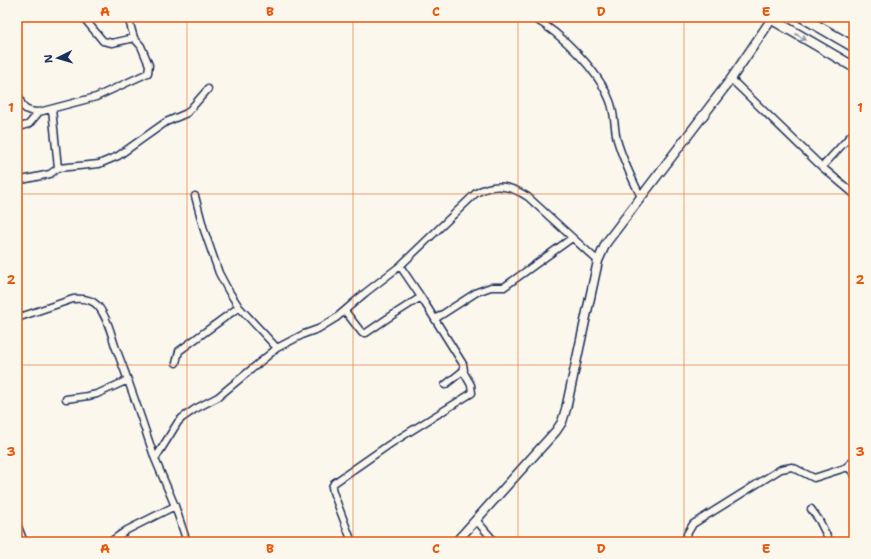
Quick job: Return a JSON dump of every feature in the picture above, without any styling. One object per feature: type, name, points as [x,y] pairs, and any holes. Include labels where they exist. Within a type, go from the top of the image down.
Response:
[{"type":"main road","points":[[802,17],[854,47]]},
{"type":"main road","points":[[771,18],[854,67]]},
{"type":"street","points":[[83,17],[103,41],[112,43],[134,38]]},
{"type":"street","points":[[17,89],[22,106],[30,112],[39,112],[96,97],[148,73],[149,66],[142,46],[134,38],[128,17]]},
{"type":"street","points":[[532,17],[544,24],[586,63],[605,89],[611,104],[617,140],[623,160],[641,197]]},
{"type":"street","points":[[456,542],[556,431],[562,422],[598,261],[606,243],[731,79],[771,18]]},
{"type":"street","points":[[731,79],[822,167],[854,194]]},
{"type":"street","points":[[17,182],[50,174],[58,168],[99,164],[118,156],[166,122],[187,113],[208,89]]},
{"type":"street","points":[[52,109],[58,168]]},
{"type":"street","points":[[17,128],[29,124],[39,112]]},
{"type":"street","points":[[822,167],[854,132]]},
{"type":"street","points":[[155,459],[182,418],[195,409],[218,397],[277,348],[304,334],[318,329],[336,318],[400,266],[470,198],[488,187],[507,187],[528,197],[598,261]]},
{"type":"street","points":[[195,196],[199,214],[219,273],[228,290],[239,308],[277,348]]},
{"type":"street","points":[[435,318],[477,292],[491,287],[504,288],[572,238]]},
{"type":"street","points":[[352,542],[333,492],[332,487],[334,483],[396,440],[472,393],[471,385],[463,371],[464,368],[461,360],[400,266]]},
{"type":"street","points":[[345,311],[362,333],[366,333],[421,297]]},
{"type":"street","points":[[17,318],[73,299],[81,298],[91,301],[98,306],[104,317],[128,380],[155,459],[187,542]]},
{"type":"street","points":[[176,363],[179,351],[239,308]]},
{"type":"street","points":[[445,385],[463,371]]},
{"type":"street","points":[[66,399],[97,394],[128,380]]},
{"type":"street","points":[[685,542],[687,534],[693,524],[781,469],[792,467],[814,478],[845,468],[854,460]]},
{"type":"street","points":[[845,468],[849,468],[854,474]]},
{"type":"street","points":[[110,542],[127,530],[174,506]]},
{"type":"street","points":[[811,509],[819,520],[830,542]]},
{"type":"street","points":[[476,520],[495,542]]},
{"type":"street","points":[[17,524],[24,542]]}]
